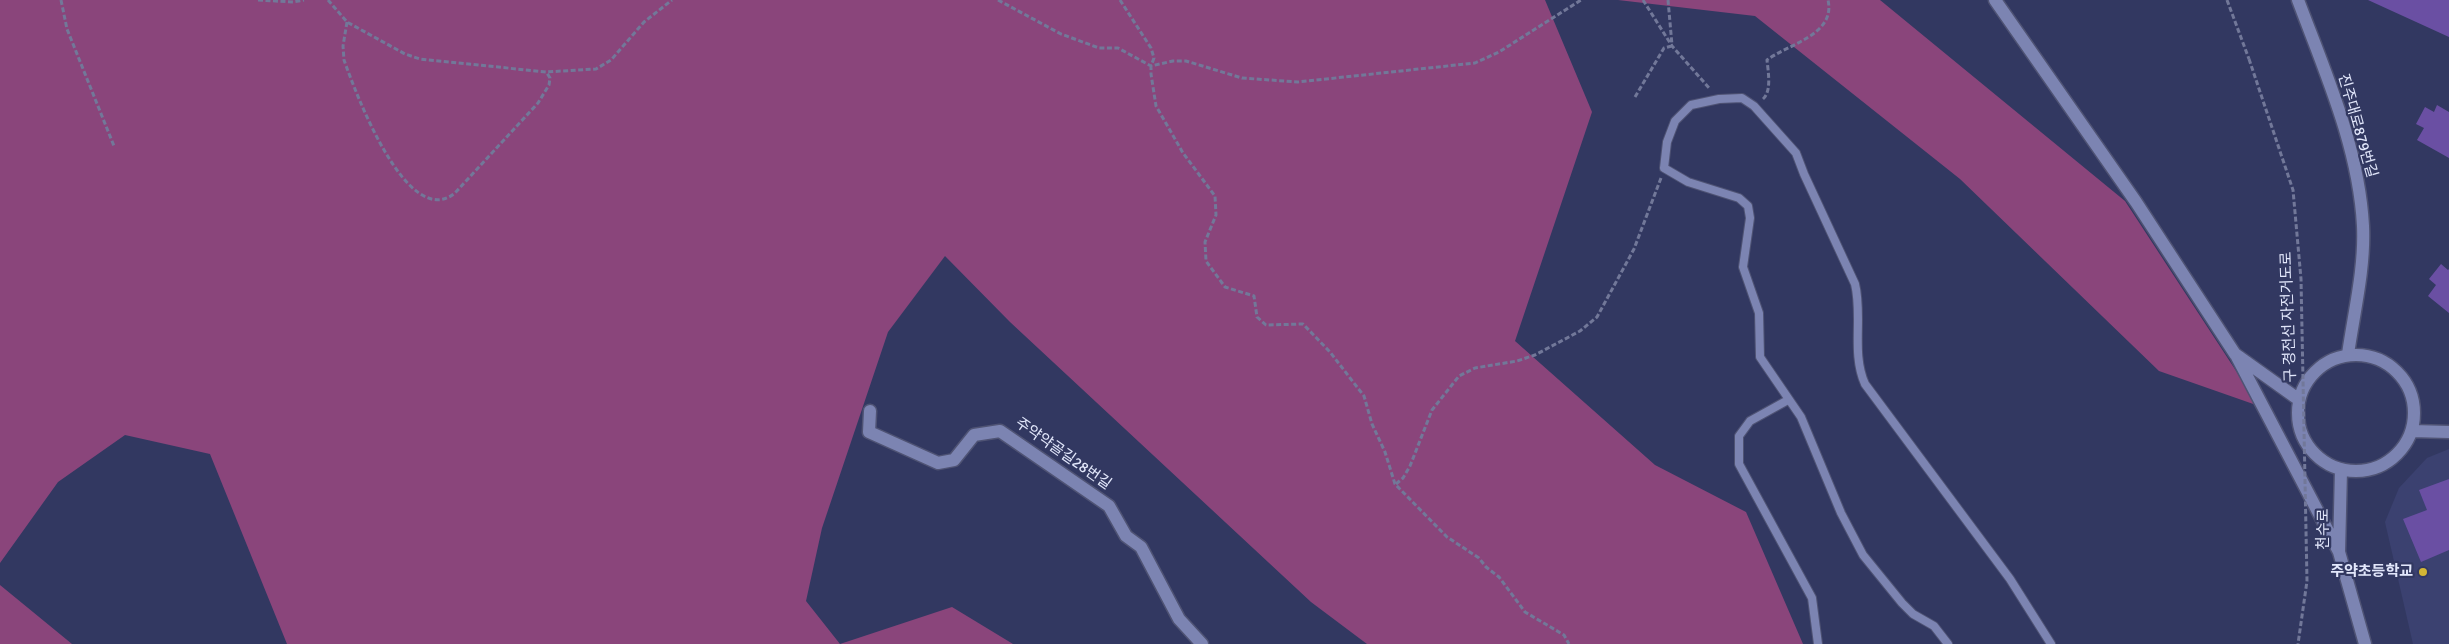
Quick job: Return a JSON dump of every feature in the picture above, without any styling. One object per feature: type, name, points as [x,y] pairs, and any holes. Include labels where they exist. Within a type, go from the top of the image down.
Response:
[{"type":"street","points":[[1995,0],[2136,202],[2236,354],[2339,552]]},
{"type":"street","name":"진주대로879번길","points":[[2298,0],[2346,138],[2358,187],[2363,225],[2362,253],[2348,354]]},
{"type":"street","points":[[2236,354],[2298,399]]},
{"type":"street","points":[[2348,354],[2365,355],[2381,360],[2401,376],[2413,397],[2415,414],[2412,431],[2404,446],[2392,459],[2378,467],[2360,471],[2341,470],[2324,462],[2310,450],[2301,434],[2297,417],[2298,399],[2306,382],[2318,368],[2332,359],[2348,354]]},
{"type":"street","name":"주약약골길28번길","points":[[870,411],[869,432],[938,463],[954,460],[974,434],[1000,431],[1109,506],[1126,536],[1141,547],[1179,619],[1202,644]]},
{"type":"street","points":[[2412,431],[2449,432]]},
{"type":"street","name":"천수로","points":[[2341,470],[2339,552],[2365,644]]},
{"type":"lane","points":[[1948,644],[1934,626],[1913,614],[1902,603],[1863,555],[1841,513],[1801,417],[1760,357],[1759,313],[1743,267],[1750,218],[1748,206],[1738,198],[1688,182],[1664,168],[1667,142],[1675,121],[1691,105],[1742,98],[1754,106],[1796,153],[1855,284],[1860,301],[1858,320],[1860,366],[1865,384],[2010,580],[2051,644]]},
{"type":"lane","points":[[1788,400],[1750,421],[1739,436],[1739,464],[1812,598],[1818,644]]},
{"type":"path","points":[[61,0],[68,29],[114,146]]},
{"type":"path","points":[[258,0],[293,2],[304,0]]},
{"type":"path","points":[[328,0],[347,22],[405,54],[420,58],[546,72],[585,71],[602,67],[644,22],[672,0]]},
{"type":"path","points":[[998,0],[1061,34],[1099,48],[1118,48],[1151,66],[1173,61],[1186,61],[1242,78],[1298,82],[1456,66],[1486,59],[1581,0]]},
{"type":"path","points":[[1120,0],[1151,48],[1154,58],[1151,66],[1156,106],[1182,153],[1215,196],[1216,215],[1205,242],[1206,261],[1225,287],[1254,296],[1257,317],[1266,326],[1303,324],[1325,346],[1364,396],[1372,424],[1385,452],[1395,484],[1448,537],[1479,558],[1498,577],[1525,612],[1564,635],[1569,644]]},
{"type":"path","points":[[1642,0],[1672,46],[1719,100]]},
{"type":"path","points":[[1668,0],[1672,46]]},
{"type":"path","points":[[1766,96],[1768,80],[1767,60],[1797,46],[1823,24],[1830,13],[1828,0]]},
{"type":"path","name":"구 경전선 자전거도로","points":[[2227,0],[2249,58],[2293,190],[2300,279],[2307,581],[2298,644]]},
{"type":"path","points":[[347,22],[343,46],[344,60],[380,145],[407,184],[418,193],[434,200],[444,201],[455,194],[538,103],[549,85],[550,78],[546,72]]},
{"type":"path","points":[[1635,97],[1664,48],[1672,46]]},
{"type":"path","points":[[1395,484],[1403,478],[1410,466],[1432,410],[1459,376],[1475,368],[1517,361],[1535,355],[1580,331],[1597,317],[1634,249],[1659,186],[1664,168]]},
{"type":"shaded area","points":[[0,0],[1545,0],[1592,112],[1515,341],[1655,465],[1746,512],[1803,644],[1367,644],[1311,602],[1010,322],[945,256],[888,332],[822,528],[806,601],[840,644],[287,644],[210,454],[125,435],[58,482],[0,563]]},
{"type":"shaded area","points":[[1618,0],[1880,0],[2125,201],[2259,406],[2159,371],[1960,179],[1755,16]]},
{"type":"shaded area","name":"주약초등학교","points":[[2449,449],[2449,644],[2413,644],[2385,522],[2399,488],[2427,458]]},
{"type":"shaded area","points":[[0,585],[72,644],[0,644]]},
{"type":"shaded area","points":[[952,607],[1013,644],[840,644]]},
{"type":"building","points":[[2368,0],[2449,0],[2449,37]]},
{"type":"building","points":[[2437,105],[2449,112],[2449,158],[2417,140],[2424,128],[2416,124],[2425,107],[2434,112]]},
{"type":"building","points":[[2441,264],[2449,269],[2449,313],[2428,296],[2436,285],[2429,279]]},
{"type":"building","name":"주약초등학교","points":[[2449,479],[2449,550],[2421,562],[2403,519],[2427,510],[2419,490]]},
{"type":"place","name":"주약초등학교","points":[[2423,572]]}]
